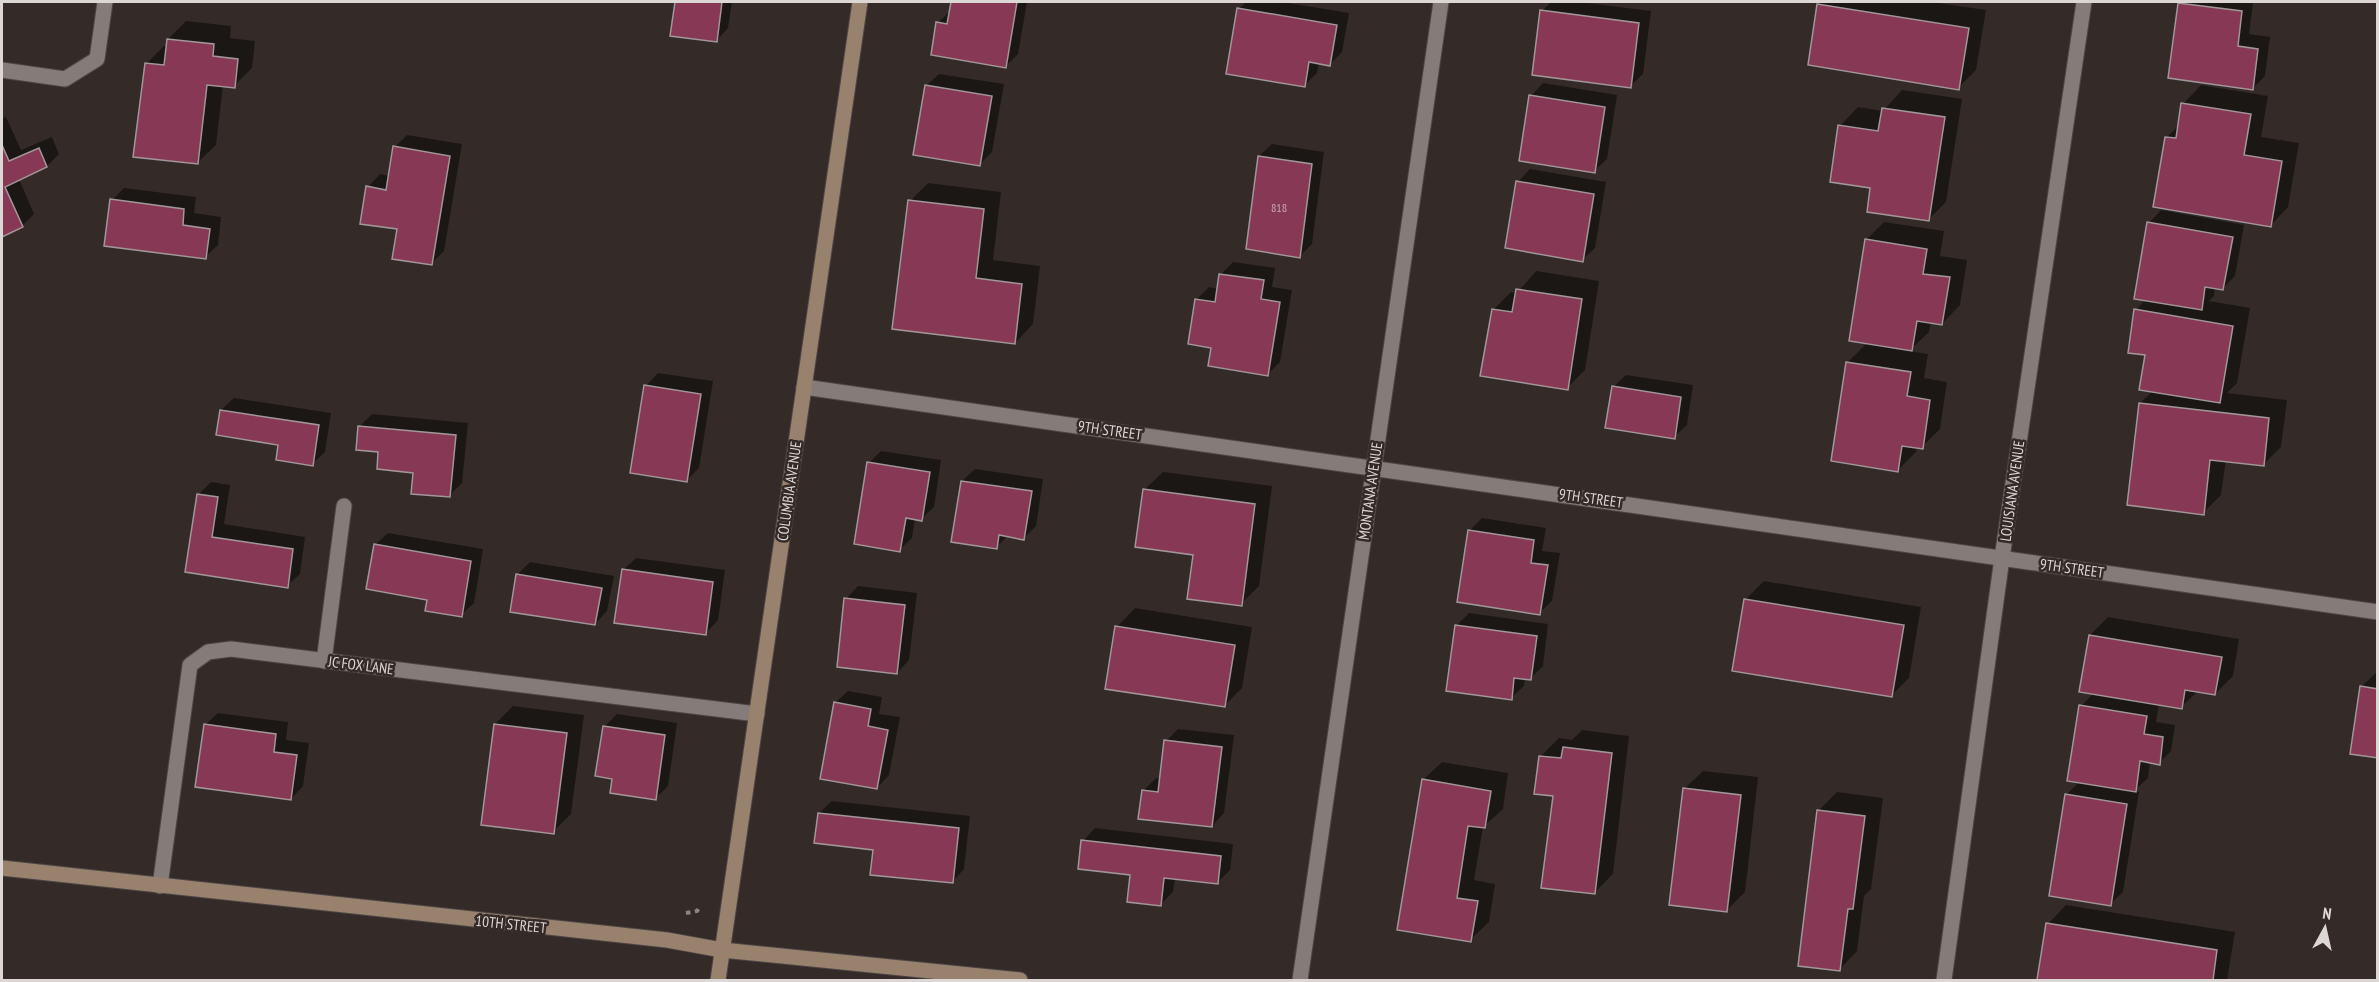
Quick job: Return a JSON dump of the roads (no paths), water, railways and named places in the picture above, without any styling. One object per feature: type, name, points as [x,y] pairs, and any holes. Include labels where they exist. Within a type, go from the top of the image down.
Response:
[{"type":"street","points":[[2,70],[65,80],[97,59],[105,2]]},
{"type":"street","name":"COLUMBIA AVENUE","points":[[718,981],[860,2]]},
{"type":"street","name":"MONTANA AVENUE","points":[[1300,981],[1441,2]]},
{"type":"street","name":"LOUISIANA AVENUE","points":[[1944,981],[2002,558],[2084,2]]},
{"type":"street","name":"9TH STREET","points":[[804,387],[2378,612]]},
{"type":"street","points":[[324,661],[344,506]]},
{"type":"street","name":"JC FOX LANE","points":[[160,886],[190,665],[208,652],[231,649],[757,714]]},
{"type":"street","name":"10TH STREET","points":[[2,868],[656,939],[722,950],[1020,981]]}]
